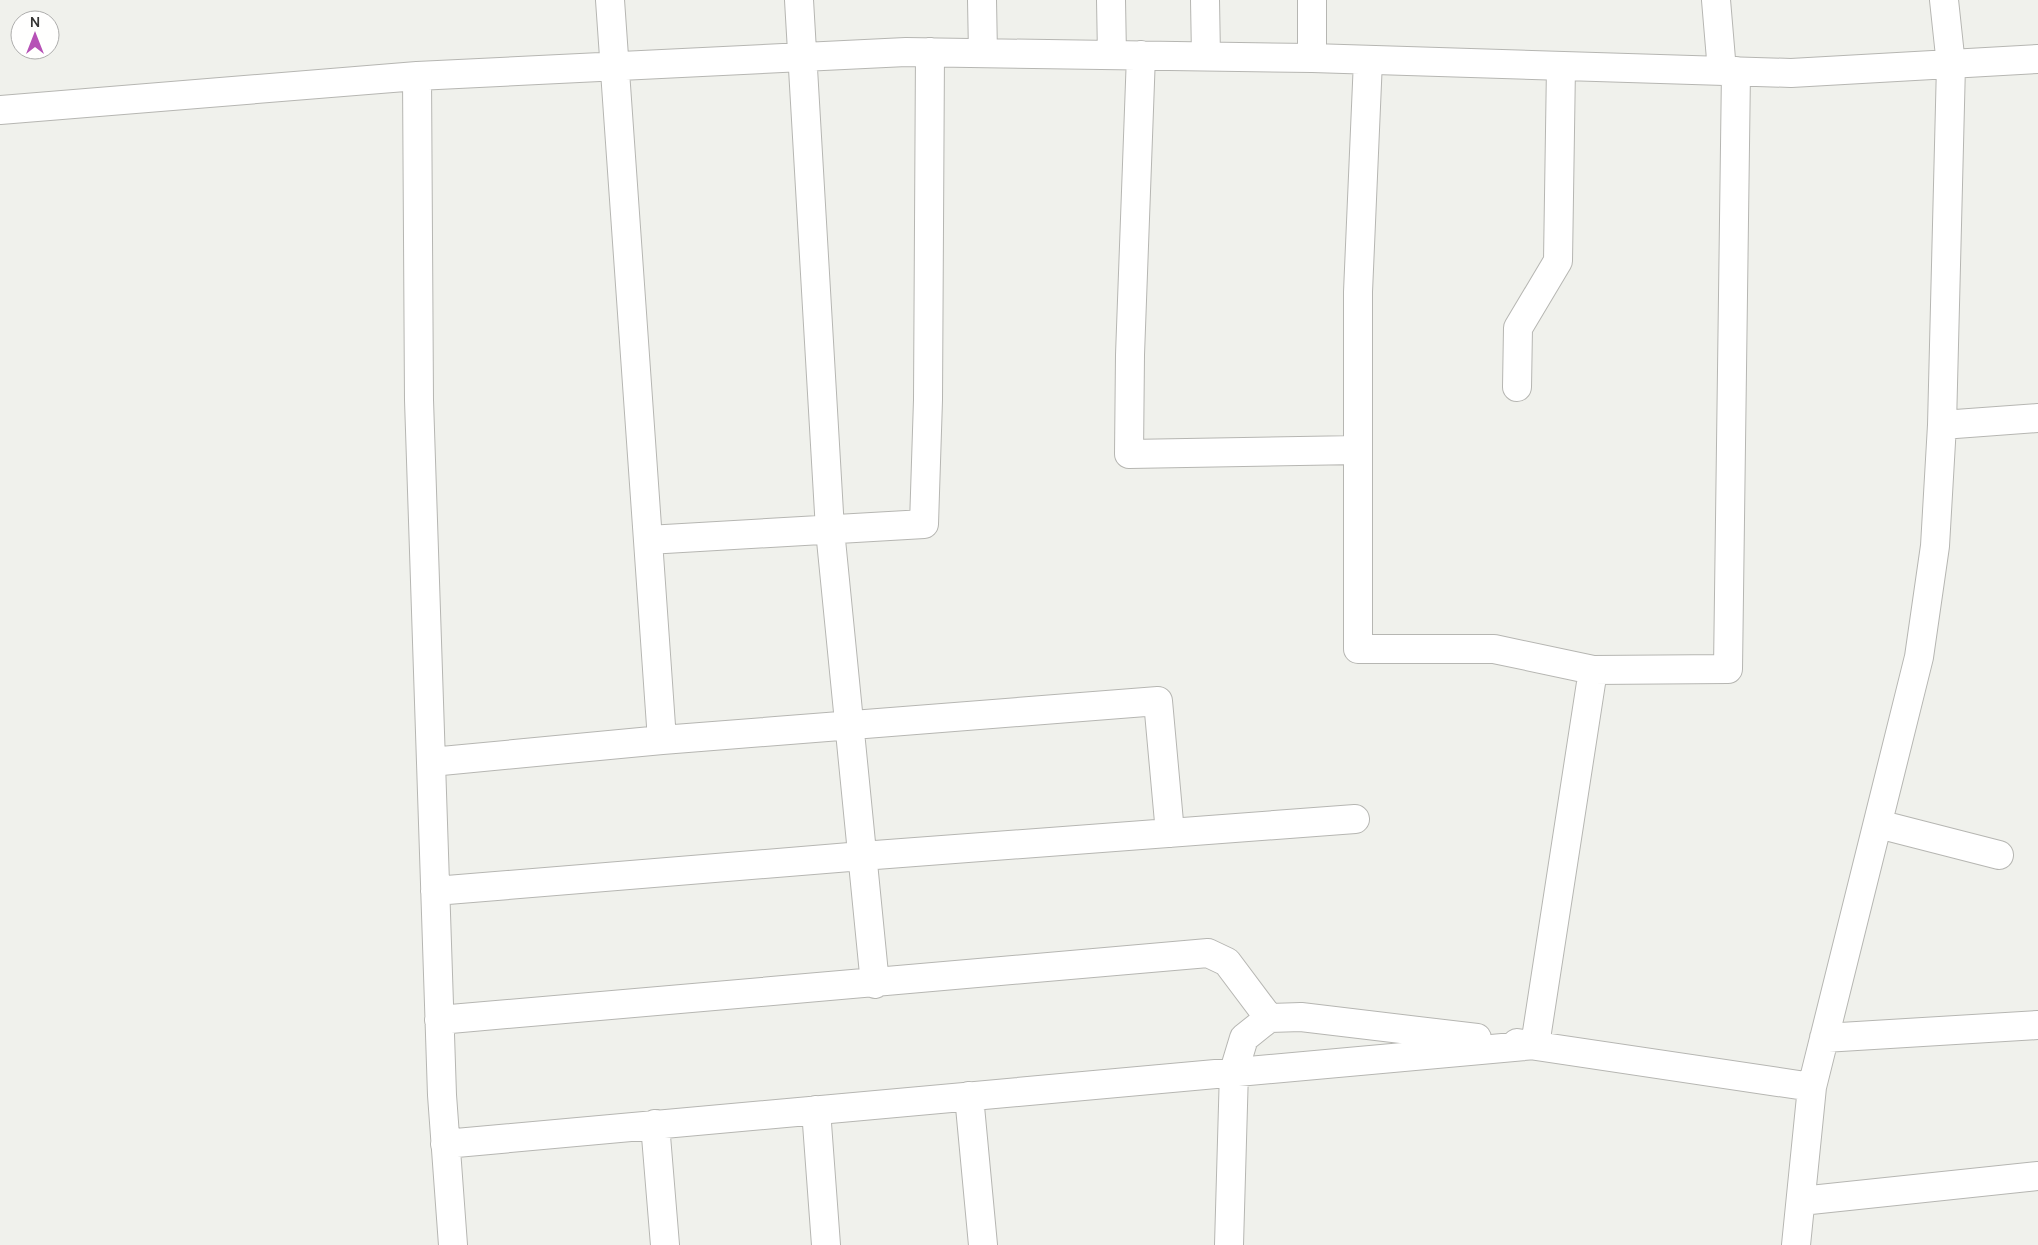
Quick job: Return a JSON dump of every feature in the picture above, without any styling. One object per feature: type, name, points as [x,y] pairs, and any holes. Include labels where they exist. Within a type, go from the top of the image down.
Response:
[{"type":"street","points":[[610,0],[662,740]]},
{"type":"street","points":[[798,0],[830,530],[875,984]]},
{"type":"street","points":[[982,0],[983,53]]},
{"type":"street","points":[[1111,0],[1112,55]]},
{"type":"street","points":[[1205,0],[1206,56]]},
{"type":"street","points":[[1312,0],[1312,58]]},
{"type":"street","points":[[1368,60],[1358,292],[1358,649],[1494,649],[1593,670],[1728,669],[1729,71],[1716,0]]},
{"type":"street","points":[[1796,1245],[1812,1086],[1919,657],[1935,546],[1942,425],[1951,65],[1944,0]]},
{"type":"street","points":[[648,540],[924,524],[928,400],[930,52]]},
{"type":"street","points":[[0,110],[417,76],[930,52],[1312,58],[1791,73],[2038,59]]},
{"type":"street","points":[[1142,55],[1130,355],[1129,454],[1358,450]]},
{"type":"street","points":[[1517,387],[1518,328],[1558,261],[1561,66]]},
{"type":"street","points":[[417,76],[419,400],[439,1020],[445,1144],[453,1245]]},
{"type":"street","points":[[1942,425],[2038,418]]},
{"type":"street","points":[[1535,1045],[1593,670]]},
{"type":"street","points":[[431,762],[662,740],[1158,701],[1170,833]]},
{"type":"street","points":[[435,891],[862,856],[1355,819]]},
{"type":"street","points":[[1878,824],[1999,855]]},
{"type":"street","points":[[439,1020],[875,984],[1208,953],[1226,962],[1269,1018]]},
{"type":"street","points":[[1229,1245],[1234,1071],[1244,1038],[1269,1018],[1300,1017],[1535,1045],[1812,1086]]},
{"type":"street","points":[[1824,1038],[2038,1026]]},
{"type":"street","points":[[445,1144],[1535,1045]]},
{"type":"street","points":[[969,1096],[983,1245]]},
{"type":"street","points":[[816,1110],[826,1245]]},
{"type":"street","points":[[655,1124],[665,1245]]},
{"type":"street","points":[[1801,1201],[2038,1176]]}]
